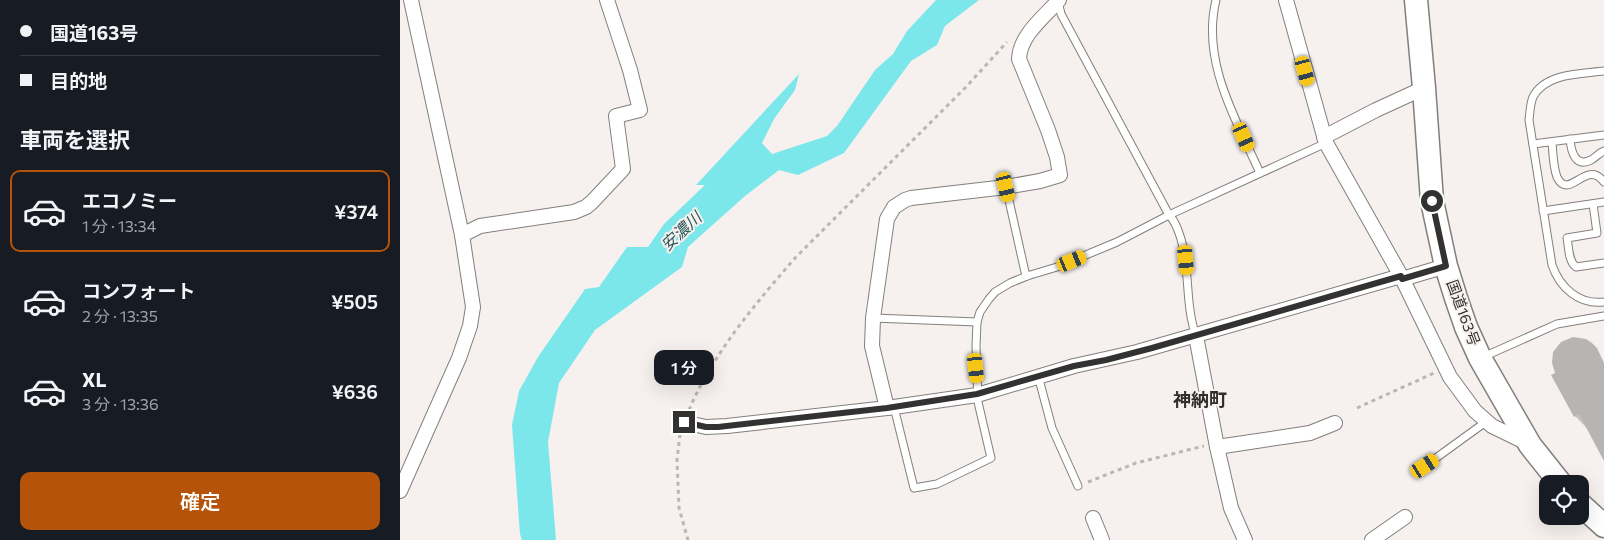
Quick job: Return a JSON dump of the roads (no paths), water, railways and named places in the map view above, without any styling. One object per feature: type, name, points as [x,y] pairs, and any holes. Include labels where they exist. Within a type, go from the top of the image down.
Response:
[{"type":"highway","name":"国道163号","points":[[1416,0],[1432,201],[1446,266],[1466,327],[1480,358],[1530,445],[1554,475]]},
{"type":"highway","points":[[1589,512],[1604,526]]},
{"type":"street","points":[[400,491],[459,358],[472,317],[473,307],[462,235],[411,0]]},
{"type":"street","points":[[462,235],[480,226],[557,216],[580,210],[592,202],[623,169],[616,116],[640,110],[630,70],[608,0]]},
{"type":"street","points":[[890,408],[872,346],[873,318],[885,228],[890,212],[894,207],[911,198],[1006,187],[1040,181],[1060,175],[1057,156],[1048,130],[1019,59],[1021,47],[1029,34],[1058,0]]},
{"type":"street","points":[[1286,0],[1325,140],[1401,278],[1446,368],[1475,412],[1492,426],[1530,445]]},
{"type":"street","points":[[1325,140],[1376,110],[1424,88]]},
{"type":"street","points":[[684,422],[706,427],[718,427],[890,408],[977,394],[1074,366],[1196,336],[1446,266]]},
{"type":"street","points":[[1196,336],[1217,445],[1239,539]]},
{"type":"street","points":[[1217,445],[1310,433],[1335,423]]},
{"type":"street","points":[[1372,540],[1405,517]]},
{"type":"street","points":[[1093,518],[1102,540]]},
{"type":"lane","points":[[1058,0],[1061,14],[1169,215],[1175,221],[1186,260],[1192,325],[1196,336]]},
{"type":"lane","points":[[1216,0],[1212,31],[1220,82],[1260,173]]},
{"type":"lane","points":[[1604,71],[1557,78],[1541,88],[1534,96],[1530,106],[1529,120],[1552,266],[1556,276],[1562,285],[1576,296],[1594,303],[1604,302]]},
{"type":"lane","points":[[1533,144],[1604,135]]},
{"type":"lane","points":[[1570,139],[1572,154],[1582,162],[1590,160],[1604,151]]},
{"type":"lane","points":[[890,408],[914,488],[937,484],[990,458],[977,394],[977,322],[983,306],[995,292],[1027,276],[1057,267],[1118,242],[1169,215],[1260,173],[1325,140]]},
{"type":"lane","points":[[1552,142],[1556,175],[1560,182],[1573,184],[1585,175],[1590,174],[1597,175],[1604,182]]},
{"type":"lane","points":[[1006,187],[1027,276]]},
{"type":"lane","points":[[1544,211],[1604,202]]},
{"type":"lane","points":[[1593,204],[1598,233],[1567,238],[1571,262],[1576,267],[1604,263]]},
{"type":"lane","points":[[1480,358],[1557,324],[1604,316]]},
{"type":"lane","points":[[873,318],[977,322]]},
{"type":"lane","points":[[1040,376],[1040,383],[1052,428],[1078,486]]},
{"type":"lane","points":[[1425,466],[1486,421]]},
{"type":"water","name":"安濃川","points":[[936,0],[979,0],[945,26],[937,45],[911,61],[844,153],[798,175],[779,170],[745,196],[688,247],[682,267],[595,330],[559,383],[548,442],[556,540],[522,540],[512,425],[519,391],[538,357],[585,289],[599,287],[627,247],[648,247],[664,224],[705,185],[696,185],[799,74],[795,90],[774,119],[762,143],[772,154],[827,136],[837,126],[875,70],[893,54],[907,31]]},
{"type":"district","name":"神納町","points":[[1200,400]]}]
